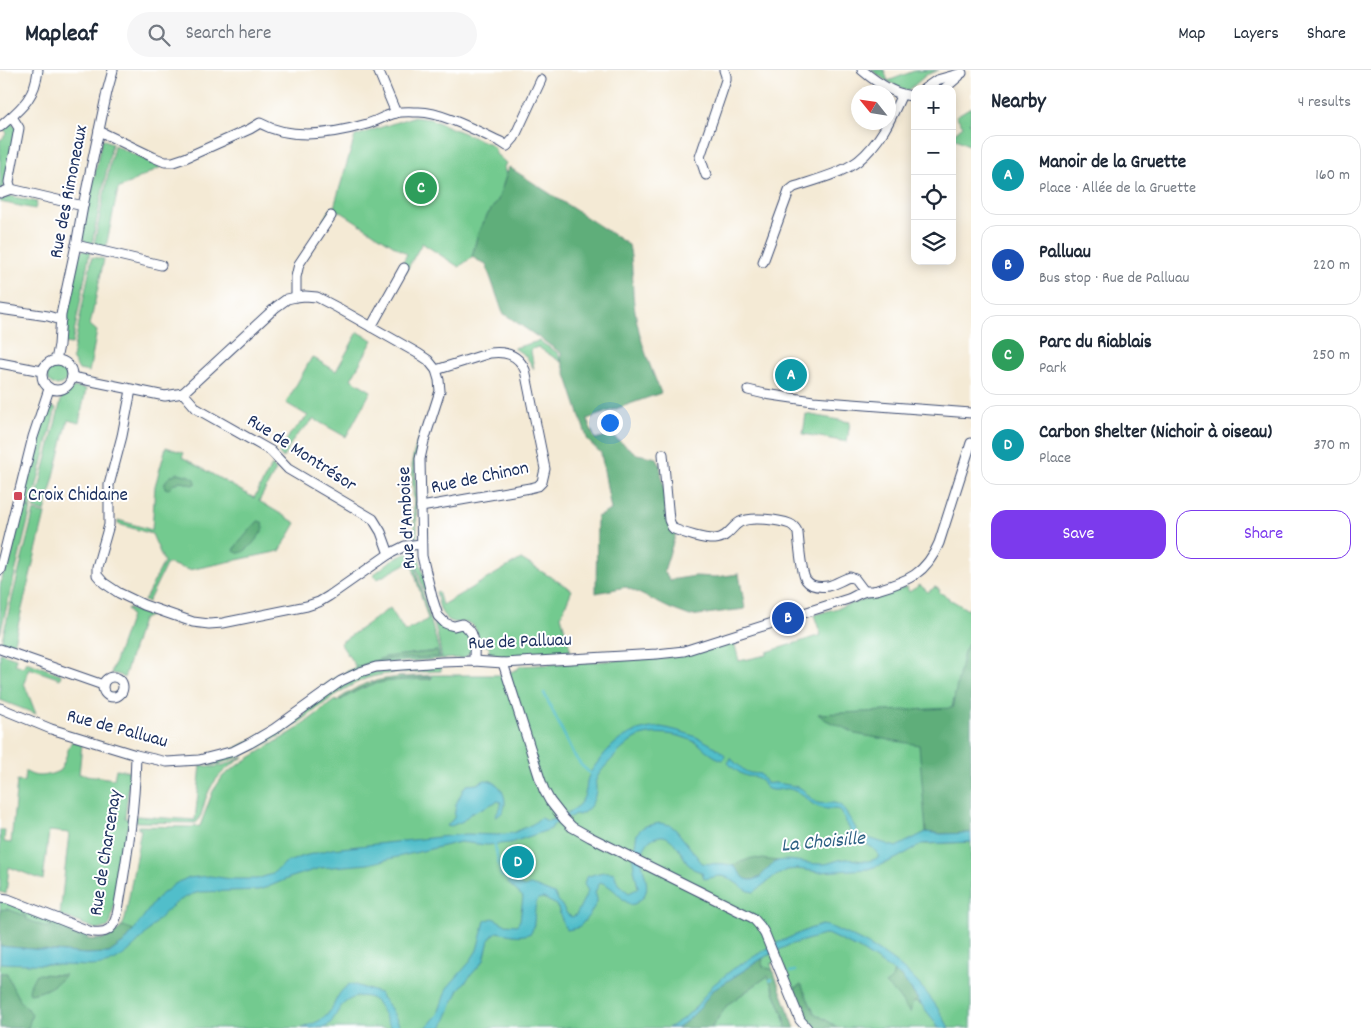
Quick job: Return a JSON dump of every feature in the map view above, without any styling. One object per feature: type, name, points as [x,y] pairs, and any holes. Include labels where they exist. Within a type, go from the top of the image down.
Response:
[{"type":"street","points":[[0,128],[28,102],[37,79],[38,70]]},
{"type":"street","name":"Rue des Rimoneaux","points":[[56,360],[61,320],[83,206],[112,70]]},
{"type":"street","points":[[378,70],[396,113]]},
{"type":"street","points":[[706,175],[700,157],[726,80],[724,70]]},
{"type":"street","points":[[862,70],[880,84],[902,94],[911,95]]},
{"type":"street","points":[[929,85],[937,80],[963,72]]},
{"type":"street","points":[[948,85],[963,72]]},
{"type":"street","points":[[99,132],[153,157],[166,162],[173,162],[241,133],[260,122],[272,129],[293,133],[317,134],[349,129],[396,113],[421,112],[435,114],[507,146],[514,138],[542,80]]},
{"type":"street","points":[[763,262],[789,191],[794,187],[840,171],[857,162],[883,133],[902,94]]},
{"type":"street","points":[[11,188],[9,182],[19,128],[12,117]]},
{"type":"street","points":[[0,193],[11,188],[83,206]]},
{"type":"street","points":[[296,297],[296,277],[300,264],[331,216]]},
{"type":"street","points":[[76,245],[161,265]]},
{"type":"street","points":[[371,326],[404,268]]},
{"type":"street","points":[[72,377],[165,396],[183,393],[276,307],[287,299],[305,296],[317,298],[371,326],[424,357],[436,370]]},
{"type":"street","points":[[0,309],[48,316],[61,320]]},
{"type":"street","name":"Rue de Chinon","points":[[421,507],[538,486],[545,474],[525,370],[520,360],[510,354],[497,352],[436,370]]},
{"type":"street","points":[[56,360],[61,360],[69,366],[72,371],[72,377],[69,385],[62,390],[56,391],[44,385],[42,371],[47,363],[56,360]]},
{"type":"street","points":[[0,363],[42,371]]},
{"type":"street","name":"Rue d'Amboise","points":[[436,370],[440,392],[420,459],[422,556],[438,616],[450,625],[462,624],[466,626],[473,635],[474,661]]},
{"type":"street","points":[[0,570],[33,437],[50,389]]},
{"type":"street","points":[[131,390],[122,436],[109,485],[110,520],[97,575],[104,584],[136,602],[192,622],[209,624],[283,611],[319,602],[389,554],[405,546],[421,544]]},
{"type":"street","points":[[748,390],[813,401],[971,413]]},
{"type":"street","name":"Rue de Montrésor","points":[[183,393],[200,411],[271,451],[288,469],[373,519],[381,532],[389,554]]},
{"type":"street","name":"Rue de Palluau","points":[[0,708],[51,728],[136,755],[150,759],[176,762],[199,760],[221,755],[250,743],[274,729],[342,681],[360,672],[383,666],[474,661],[503,662],[684,651],[848,600],[864,591],[874,591],[903,582],[918,573],[929,561],[939,543],[971,443]]},
{"type":"street","points":[[663,454],[669,520],[674,529],[713,539],[727,535],[738,524],[746,520],[756,519],[790,524],[796,528],[798,533],[803,574],[808,582],[815,586],[824,586],[850,577],[855,579],[864,591]]},
{"type":"street","points":[[0,649],[103,685]]},
{"type":"street","points":[[503,662],[540,779],[550,801],[563,818],[572,827],[590,838],[753,918],[770,944],[800,1024],[806,1028]]},
{"type":"street","name":"Rue de Charcenay","points":[[0,898],[8,899],[89,931],[102,932],[112,926],[116,920],[118,910],[131,824],[135,792],[136,755]]},
{"type":"green space","points":[[871,70],[884,70],[888,81],[914,71],[939,70],[926,75],[915,85],[911,85],[909,90],[888,82]]},
{"type":"green space","points":[[971,107],[971,120],[969,123],[971,125],[971,141],[968,145],[956,139],[956,132],[963,126],[956,116]]},
{"type":"green space","points":[[412,117],[430,119],[490,144],[495,149],[496,154],[506,163],[504,167],[506,176],[498,200],[478,233],[472,257],[459,267],[422,243],[405,273],[399,269],[407,254],[338,210],[329,224],[323,220],[332,207],[334,207],[355,136]]},
{"type":"green space","points":[[12,122],[17,129],[5,183],[0,190],[0,139],[7,133],[3,129]]},
{"type":"green space","points":[[102,139],[112,143],[92,244],[85,242],[82,236]]},
{"type":"green space","points":[[114,145],[161,167],[118,189],[106,247],[94,245]]},
{"type":"green space","points":[[509,167],[629,245],[634,303],[639,332],[661,393],[587,419],[595,439],[611,435],[637,454],[657,458],[660,465],[669,520],[677,530],[664,571],[670,580],[695,576],[716,577],[739,574],[745,609],[690,616],[626,587],[596,593],[597,517],[611,510],[601,453],[588,441],[561,359],[561,353],[503,313],[486,265],[472,257],[478,233],[498,200]]},
{"type":"green space","points":[[10,196],[37,202],[35,209],[0,202],[0,200]]},
{"type":"green space","points":[[83,250],[90,251],[72,344],[63,343],[78,255]]},
{"type":"green space","points":[[92,257],[104,259],[90,325],[97,331],[89,372],[79,370],[72,358]]},
{"type":"green space","points":[[358,332],[373,340],[351,379],[371,391],[346,437],[314,419],[294,438],[283,458],[279,453],[290,434],[308,416],[286,403],[312,357],[336,371]]},
{"type":"green space","points":[[539,341],[558,353],[561,362],[538,347],[531,351],[534,369],[526,356],[514,348]]},
{"type":"green space","points":[[57,365],[64,368],[67,375],[64,382],[57,385],[50,382],[47,375],[50,368]]},
{"type":"green space","points":[[74,387],[86,389],[79,423],[68,420],[45,512],[34,509],[62,396]]},
{"type":"green space","points":[[49,406],[56,408],[31,508],[22,506],[37,438]]},
{"type":"green space","points":[[806,414],[850,422],[847,442],[803,434]]},
{"type":"green space","points":[[420,434],[422,435],[417,448],[415,462],[417,538],[415,540],[412,462]]},
{"type":"green space","points":[[166,447],[184,453],[182,457],[254,498],[272,465],[276,470],[259,501],[296,523],[280,551],[189,570],[167,563],[148,602],[144,601],[164,562],[152,534],[118,524],[118,520],[152,530],[155,486]]},
{"type":"green space","points":[[178,473],[190,476],[195,479],[196,483],[192,485],[180,481],[169,489],[165,488],[168,478]]},
{"type":"green space","points":[[21,507],[31,509],[0,634],[0,587]]},
{"type":"green space","points":[[34,511],[45,514],[13,646],[1,643]]},
{"type":"green space","points":[[258,521],[262,522],[264,527],[257,539],[245,550],[238,553],[234,551],[236,546]]},
{"type":"green space","points":[[405,554],[414,554],[417,575],[441,659],[378,664],[294,710],[334,678],[356,667],[340,643],[390,608],[405,632],[428,619],[411,561],[378,579],[373,575],[392,560]],"holes":[[[437,651],[439,657],[384,660],[369,663],[386,657]]]},
{"type":"green space","points":[[419,558],[436,619],[444,628],[464,630],[470,635],[471,651],[465,658],[442,659],[437,633],[417,568],[416,559]]},
{"type":"green space","points":[[521,559],[572,590],[561,616],[571,652],[529,657],[495,655],[488,652],[490,648],[482,643],[479,647],[478,635],[471,624],[456,623],[446,618],[442,613],[436,592],[438,591],[442,605]]},
{"type":"green space","points":[[920,585],[928,592],[935,587],[949,600],[968,610],[971,606],[971,640],[968,644],[925,844],[971,842],[971,1028],[839,1028],[814,1013],[801,984],[793,990],[781,959],[771,964],[773,970],[769,969],[698,1028],[0,1028],[0,901],[88,935],[87,939],[105,938],[115,933],[123,925],[125,919],[141,829],[138,829],[138,826],[200,826],[213,791],[223,776],[297,729],[335,700],[336,702],[360,689],[379,683],[396,680],[431,679],[432,677],[399,677],[503,675],[521,666],[670,657],[733,638],[739,661],[767,655],[767,652],[821,635],[814,615],[907,587],[909,592]]},
{"type":"green space","points":[[127,608],[150,616],[142,620],[124,678],[111,673],[131,616]]},
{"type":"green space","points":[[971,640],[971,833],[941,834],[926,832],[919,745],[855,734],[827,721],[818,714],[952,708],[964,652]]},
{"type":"green space","points":[[437,651],[439,657],[384,660],[356,667],[386,657]]},
{"type":"green space","points":[[0,653],[16,658],[15,664],[23,667],[26,662],[61,674],[60,679],[29,668],[24,683],[36,714],[0,700]]},
{"type":"green space","points":[[441,665],[441,671],[392,673],[365,679],[336,695],[283,734],[265,744],[219,764],[212,765],[207,763],[298,716],[301,718],[306,714],[306,710],[342,684],[368,672]]},
{"type":"green space","points":[[399,677],[432,677],[431,679],[398,680],[373,684],[341,700],[339,699],[368,683]]},
{"type":"green space","points":[[72,741],[82,744],[79,774],[114,779],[116,769],[129,771],[125,818],[129,819],[111,922],[108,927],[98,930],[60,915],[69,833],[49,831],[43,880],[9,867],[6,894],[0,892],[0,830],[5,830],[4,842],[11,843],[17,781],[24,782],[25,771],[29,774],[42,776],[59,771]]},
{"type":"green space","points":[[244,757],[226,769],[212,785],[201,815],[196,823],[136,821],[136,816],[195,820],[201,765],[217,767]]},
{"type":"green space","points":[[752,858],[778,861],[758,878],[749,880],[743,877],[733,866]]},
{"type":"green space","points":[[7,909],[26,916],[26,919],[48,928],[50,925],[89,939],[104,939],[123,926],[134,930],[126,941],[109,953],[86,954],[0,946],[0,910]]},
{"type":"green space","points":[[763,958],[762,964],[764,967],[773,970],[795,1028],[786,1028],[785,1019],[768,976],[728,1004],[711,1028],[677,1028],[688,1020],[712,991]]},
{"type":"green space","points":[[893,970],[902,977],[921,1004],[915,1001],[912,1004],[910,1013],[897,995],[885,984],[892,978]]},
{"type":"green space","points":[[0,973],[7,973],[19,998],[32,1014],[28,1028],[0,1028]]},
{"type":"green space","points":[[36,974],[65,975],[50,988],[30,994],[30,987]]},
{"type":"green space","points":[[768,976],[785,1019],[786,1028],[711,1028],[728,1004]]},
{"type":"green space","points":[[801,984],[814,1013],[839,1028],[813,1027],[808,1021],[793,990]]},
{"type":"water","points":[[661,727],[686,733],[711,744],[725,755],[723,760],[713,756],[700,745],[680,736],[658,733],[641,736],[631,741],[621,750],[600,773],[596,781],[595,796],[592,804],[579,815],[575,814],[570,817],[567,814],[582,801],[590,774],[611,747],[625,736],[641,730]]},
{"type":"water","points":[[730,758],[745,771],[760,774],[766,783],[798,787],[815,802],[838,804],[846,813],[859,835],[896,847],[926,832],[941,834],[971,833],[971,842],[922,844],[897,858],[868,869],[819,872],[797,869],[787,870],[772,878],[754,892],[745,889],[726,877],[719,876],[704,879],[702,872],[691,867],[670,839],[665,836],[656,837],[649,841],[642,854],[647,884],[644,896],[639,901],[629,904],[612,889],[600,882],[595,892],[597,902],[590,914],[577,928],[567,930],[557,905],[543,898],[538,899],[531,933],[510,935],[497,932],[492,936],[489,940],[484,960],[459,989],[443,1026],[441,1028],[426,1028],[438,1014],[447,988],[469,963],[477,950],[485,921],[493,918],[504,924],[517,925],[520,920],[523,897],[506,879],[524,887],[530,885],[554,894],[568,915],[572,917],[576,915],[588,891],[584,884],[586,877],[611,872],[614,873],[618,884],[629,893],[637,889],[632,852],[637,833],[646,826],[660,823],[670,825],[702,863],[733,866],[745,878],[750,880],[759,878],[771,865],[778,861],[788,860],[823,864],[846,859],[870,861],[879,857],[875,850],[854,836],[840,810],[817,807],[792,790],[769,789],[758,778],[744,775],[734,769],[728,763]]},
{"type":"water","points":[[485,780],[492,781],[502,790],[505,803],[501,814],[495,817],[501,806],[501,802],[498,801],[470,814],[463,821],[449,827],[447,826],[454,818],[456,804],[464,788],[467,785],[477,784]]},
{"type":"water","points":[[540,818],[548,821],[555,819],[558,822],[551,829],[510,843],[487,845],[460,842],[368,864],[320,868],[258,890],[200,892],[184,898],[171,907],[123,956],[108,963],[91,966],[0,963],[0,946],[86,954],[109,953],[126,941],[157,898],[175,884],[187,878],[210,876],[230,879],[257,879],[272,874],[285,863],[332,849],[466,834],[498,835],[513,833],[533,824]]},
{"type":"water","points":[[822,925],[834,928],[861,941],[877,950],[905,971],[929,997],[949,1028],[938,1028],[902,977],[859,949],[827,934],[789,945],[763,958],[712,991],[701,1007],[688,1020],[677,1028],[668,1028],[694,1009],[713,985],[733,969],[775,944]]},
{"type":"water","points":[[352,984],[379,993],[391,1009],[401,1028],[391,1028],[378,1004],[369,997],[364,996],[348,1000],[326,1027],[302,1028],[327,1015],[343,990]]},
{"type":"waterway","points":[[544,693],[574,755],[592,775]]},
{"type":"waterway","points":[[554,823],[571,814]]},
{"type":"waterway","points":[[494,841],[501,875],[509,881]]},
{"type":"waterway","points":[[790,972],[795,971]]},
{"type":"place","name":"Parc du Riablais","points":[[421,188]]},
{"type":"place","name":"Manoir de la Gruette","points":[[791,375]]},
{"type":"place","name":"Croix Chidaine","points":[[18,496]]},
{"type":"place","name":"Palluau","points":[[788,618]]},
{"type":"place","name":"Carbon Shelter (Nichoir à oiseau)","points":[[518,862]]},
{"type":"water label","name":"La Choisille","points":[[823,843]]}]
